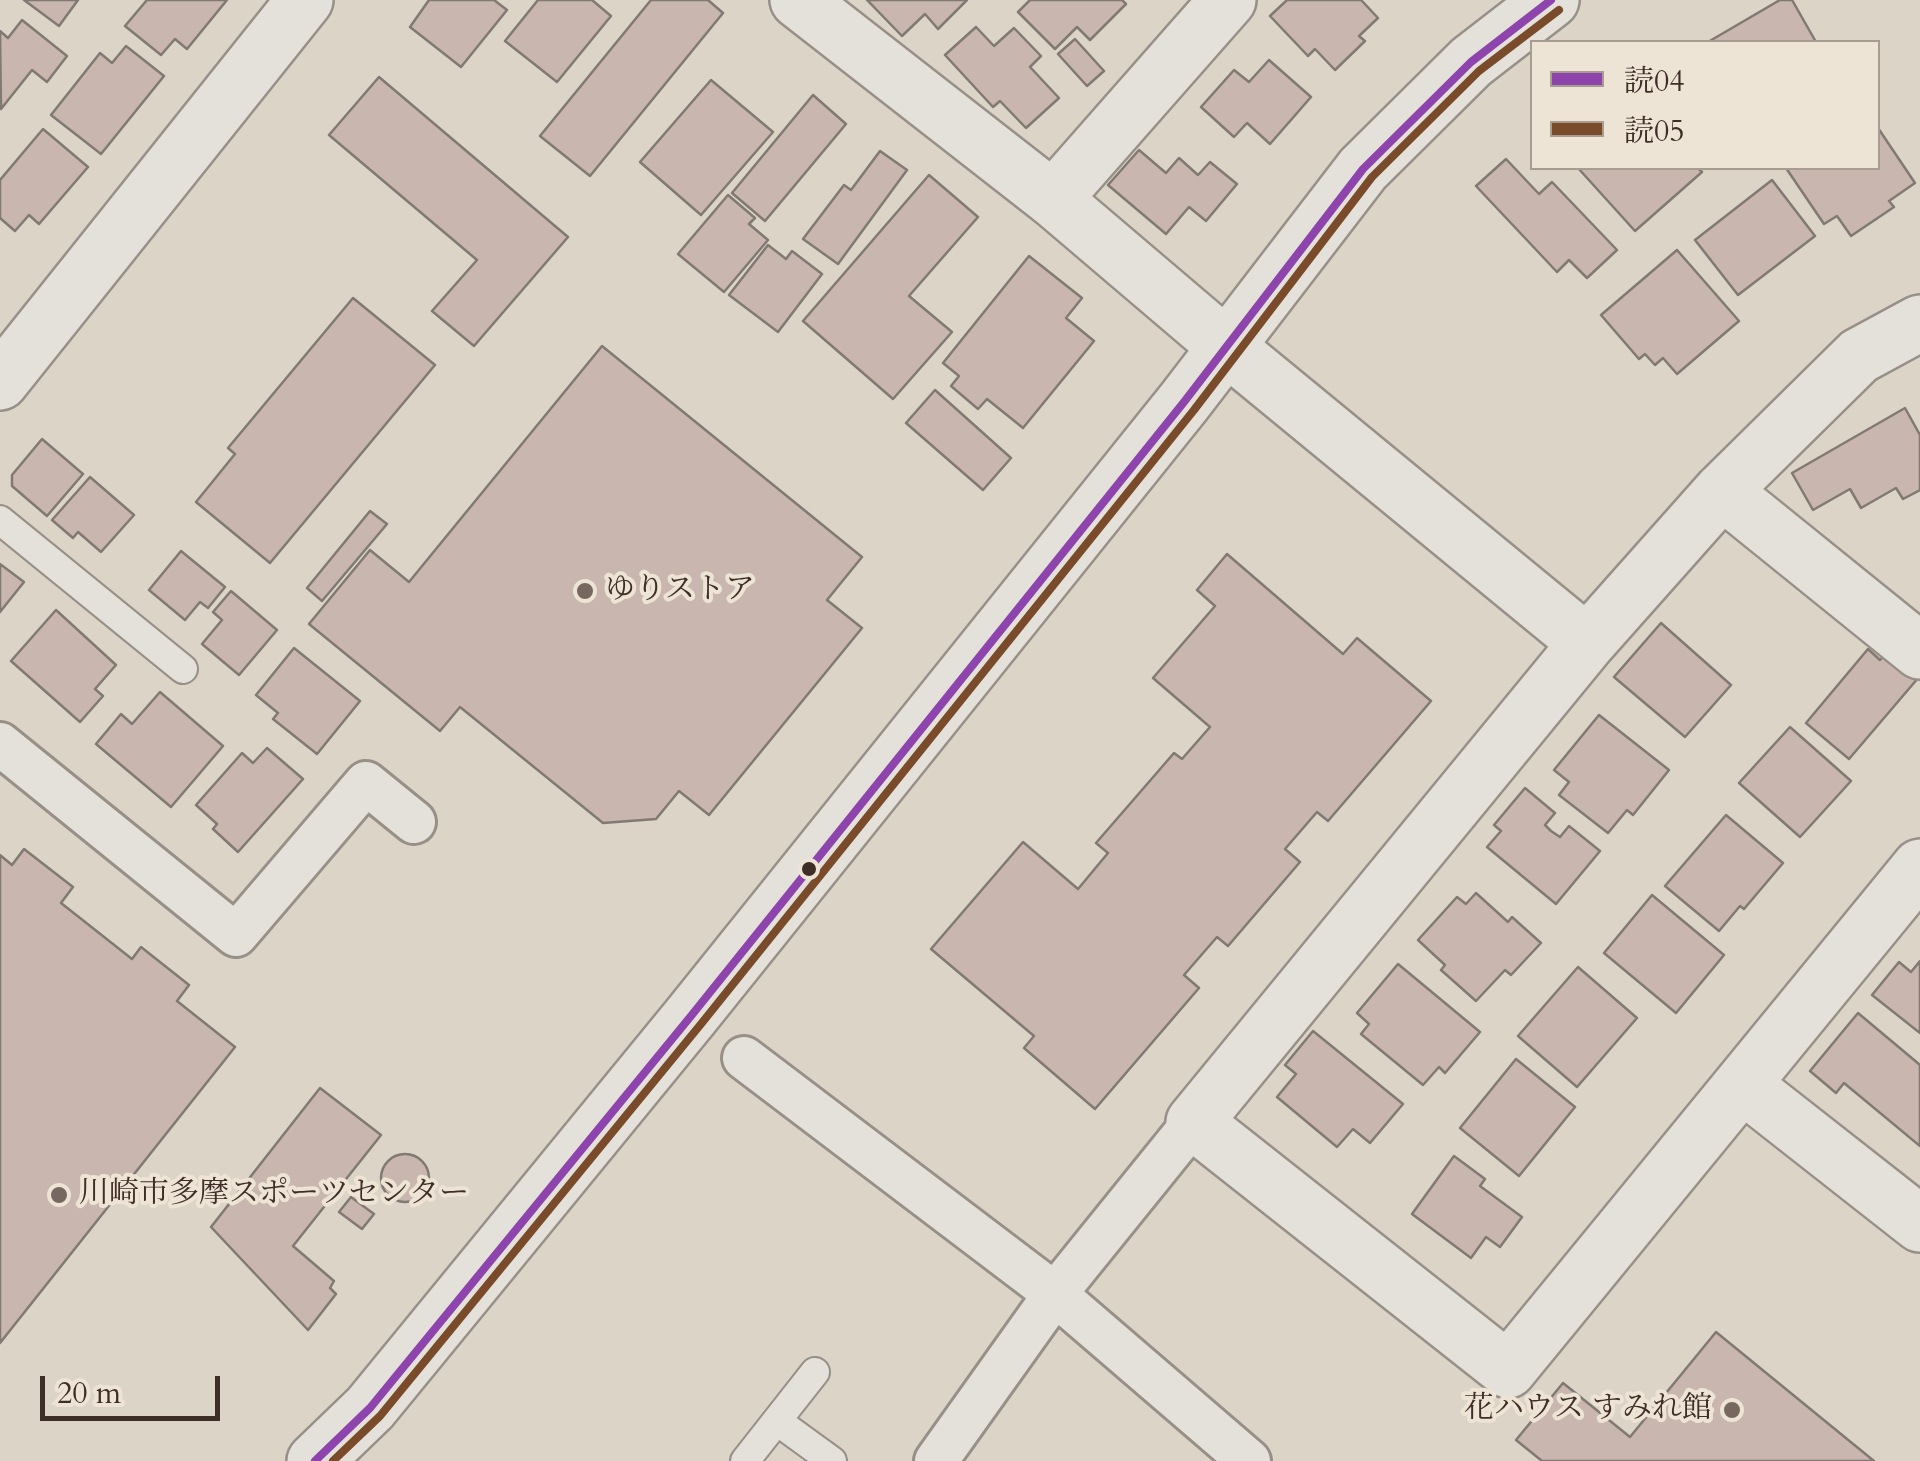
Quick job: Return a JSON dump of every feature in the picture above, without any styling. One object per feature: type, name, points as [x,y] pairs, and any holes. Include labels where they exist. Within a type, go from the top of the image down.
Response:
[{"type":"street","points":[[0,382],[304,0]]},
{"type":"street","points":[[798,0],[1053,199],[1228,348],[1588,642]]},
{"type":"street","points":[[1053,199],[1228,0]]},
{"type":"street","points":[[315,1461],[370,1408],[691,1016],[1228,348],[1364,169],[1470,62],[1552,0]]},
{"type":"street","points":[[936,1461],[1054,1294],[1588,642],[1722,491],[1859,356],[1920,323]]},
{"type":"street","points":[[1722,491],[1920,652]]},
{"type":"street","points":[[0,744],[236,935],[366,783],[414,822]]},
{"type":"street","points":[[1194,1122],[1508,1370],[1920,867]]},
{"type":"street","points":[[744,1058],[1054,1294],[1250,1461]]},
{"type":"street","points":[[1743,1085],[1920,1224]]},
{"type":"lane","points":[[0,520],[183,668]]},
{"type":"lane","points":[[746,1461],[815,1372]]},
{"type":"lane","points":[[776,1422],[832,1461]]},
{"type":"building","points":[[24,0],[78,0],[59,26]]},
{"type":"building","points":[[147,0],[227,0],[187,49],[175,39],[161,55],[125,26]]},
{"type":"building","points":[[429,0],[494,0],[507,10],[461,67],[410,27]]},
{"type":"building","points":[[538,0],[592,0],[611,16],[557,82],[505,41]]},
{"type":"building","points":[[651,0],[708,0],[723,13],[590,176],[540,136]]},
{"type":"building","points":[[867,0],[967,0],[938,29],[925,14],[902,36]]},
{"type":"building","points":[[1030,0],[1122,0],[1126,4],[1090,40],[1077,27],[1055,49],[1018,12]]},
{"type":"building","points":[[1287,0],[1361,0],[1378,18],[1359,36],[1365,41],[1335,70],[1315,49],[1308,56],[1270,16]]},
{"type":"building","points":[[1780,0],[1792,0],[1815,40],[1711,40]]},
{"type":"building","points":[[22,20],[67,56],[47,82],[32,70],[1,109],[0,31],[8,38]]},
{"type":"building","points":[[976,27],[994,46],[1014,28],[1041,56],[1030,67],[1059,98],[1026,128],[1000,101],[993,107],[945,55]]},
{"type":"building","points":[[1075,39],[1104,71],[1087,86],[1058,54]]},
{"type":"building","points":[[126,46],[164,76],[101,154],[51,115],[100,53],[112,63]]},
{"type":"building","points":[[1269,60],[1311,97],[1270,144],[1247,123],[1234,137],[1201,107],[1234,70],[1249,82]]},
{"type":"building","points":[[379,77],[568,237],[474,346],[432,311],[477,260],[329,135]]},
{"type":"building","points":[[711,80],[773,132],[701,215],[640,162]]},
{"type":"building","points":[[813,95],[846,124],[765,221],[732,193]]},
{"type":"building","points":[[43,129],[88,167],[39,224],[29,215],[15,231],[0,218],[0,180]]},
{"type":"building","points":[[1880,131],[1915,183],[1889,201],[1894,207],[1851,236],[1837,216],[1824,224],[1787,170],[1880,170]]},
{"type":"building","points":[[1139,150],[1166,173],[1179,158],[1198,175],[1210,162],[1237,184],[1206,221],[1189,207],[1166,234],[1108,185]]},
{"type":"building","points":[[880,151],[907,170],[838,264],[803,239],[844,185],[851,190]]},
{"type":"building","points":[[1506,159],[1539,194],[1552,182],[1617,250],[1587,278],[1569,260],[1557,272],[1476,186]]},
{"type":"building","points":[[1580,170],[1702,172],[1635,231]]},
{"type":"building","points":[[929,175],[978,217],[909,296],[952,332],[893,399],[803,321]]},
{"type":"building","points":[[1772,180],[1815,236],[1738,295],[1695,240]]},
{"type":"building","points":[[728,195],[755,218],[749,224],[768,240],[724,292],[678,254]]},
{"type":"building","points":[[768,245],[786,259],[792,251],[822,274],[778,332],[729,295]]},
{"type":"building","points":[[1677,250],[1739,321],[1677,374],[1663,358],[1655,365],[1645,354],[1639,359],[1601,315]]},
{"type":"building","points":[[1029,256],[1082,298],[1066,318],[1094,341],[1023,428],[987,399],[978,409],[951,386],[959,376],[943,363]]},
{"type":"building","points":[[353,298],[435,365],[270,563],[196,502],[235,454],[228,448]]},
{"type":"building","name":"ゆりストア","points":[[602,346],[862,557],[827,600],[862,628],[709,815],[679,791],[656,819],[603,823],[460,707],[440,731],[309,624],[370,550],[409,582]]},
{"type":"building","points":[[935,390],[1011,458],[983,490],[906,423]]},
{"type":"building","points":[[1905,408],[1920,435],[1920,490],[1903,499],[1896,488],[1861,508],[1850,489],[1813,510],[1792,473]]},
{"type":"building","points":[[42,439],[83,474],[47,516],[12,486],[12,475]]},
{"type":"building","points":[[90,477],[134,515],[101,552],[78,532],[73,538],[52,520]]},
{"type":"building","points":[[370,511],[387,524],[322,601],[307,588]]},
{"type":"building","points":[[181,551],[225,587],[208,608],[200,602],[185,620],[149,590]]},
{"type":"building","points":[[1227,554],[1343,654],[1357,638],[1431,701],[1328,821],[1317,812],[1285,849],[1300,862],[1228,946],[1217,937],[1184,975],[1199,988],[1095,1109],[1024,1048],[1034,1036],[931,949],[1023,842],[1078,889],[1108,853],[1096,843],[1174,753],[1182,759],[1210,727],[1153,678],[1215,606],[1197,590]]},
{"type":"building","points":[[0,564],[24,582],[0,612]]},
{"type":"building","points":[[231,591],[277,630],[239,675],[202,644],[222,620],[213,612]]},
{"type":"building","points":[[56,610],[116,665],[95,689],[103,696],[80,722],[11,661]]},
{"type":"building","points":[[1661,623],[1731,685],[1685,737],[1614,677]]},
{"type":"building","points":[[294,648],[360,701],[317,754],[273,719],[278,713],[256,695]]},
{"type":"building","points":[[1868,649],[1880,660],[1888,651],[1919,677],[1849,759],[1806,723]]},
{"type":"building","points":[[160,692],[223,746],[171,807],[96,744],[121,714],[132,724]]},
{"type":"building","points":[[1599,715],[1669,770],[1633,815],[1627,810],[1608,833],[1559,795],[1569,782],[1554,770]]},
{"type":"building","points":[[1790,727],[1851,781],[1800,837],[1739,783]]},
{"type":"building","points":[[267,748],[303,779],[238,852],[213,829],[217,824],[196,805],[242,753],[253,763]]},
{"type":"building","points":[[1525,788],[1555,813],[1545,825],[1551,831],[1560,837],[1569,826],[1600,851],[1556,904],[1487,847],[1501,831],[1494,825]]},
{"type":"building","points":[[1726,815],[1783,863],[1744,909],[1740,906],[1719,931],[1665,886]]},
{"type":"building","name":"川崎市多摩スポーツセンター","points":[[24,849],[73,887],[61,903],[132,959],[141,947],[189,985],[177,1001],[235,1047],[0,1343],[0,855],[12,865]]},
{"type":"building","points":[[1476,893],[1508,922],[1512,917],[1541,943],[1511,975],[1505,970],[1476,1001],[1441,970],[1445,965],[1418,940],[1457,897],[1466,904]]},
{"type":"building","points":[[1652,895],[1724,955],[1676,1013],[1604,953]]},
{"type":"building","points":[[1920,961],[1920,1033],[1872,995],[1899,962],[1911,972]]},
{"type":"building","points":[[1398,964],[1480,1032],[1445,1073],[1439,1067],[1423,1085],[1361,1034],[1369,1024],[1357,1013]]},
{"type":"building","points":[[1578,967],[1637,1018],[1577,1087],[1518,1036]]},
{"type":"building","points":[[1858,1013],[1920,1065],[1920,1146],[1844,1083],[1836,1093],[1810,1071]]},
{"type":"building","points":[[1313,1031],[1403,1104],[1370,1143],[1353,1129],[1337,1147],[1277,1097],[1296,1074],[1285,1065]]},
{"type":"building","points":[[1516,1059],[1575,1107],[1519,1176],[1460,1128]]},
{"type":"building","points":[[320,1088],[381,1135],[293,1246],[334,1281],[330,1288],[336,1294],[308,1330],[211,1227]]},
{"type":"building","points":[[405,1154],[422,1161],[429,1178],[422,1195],[405,1202],[388,1195],[381,1178],[388,1161]]},
{"type":"building","points":[[1454,1156],[1485,1179],[1480,1186],[1522,1217],[1500,1247],[1486,1237],[1471,1258],[1412,1214]]},
{"type":"building","points":[[351,1197],[374,1214],[362,1229],[339,1212]]},
{"type":"building","name":"花ハウス すみれ館","points":[[1716,1332],[1874,1461],[1542,1461],[1516,1440],[1563,1383],[1630,1437]]},
{"type":"transit line","name":"読04","points":[[315,1461],[370,1408],[691,1016],[1184,402],[1363,169],[1471,62],[1551,0]]},
{"type":"transit line","name":"読05","points":[[333,1461],[380,1416],[701,1024],[1194,410],[1372,177],[1479,71],[1559,10]]},
{"type":"place","name":"ゆりストア","points":[[585,591]]},
{"type":"place","name":"川崎市多摩スポーツセンター","points":[[59,1195]]},
{"type":"place","name":"花ハウス すみれ館","points":[[1732,1410]]}]
